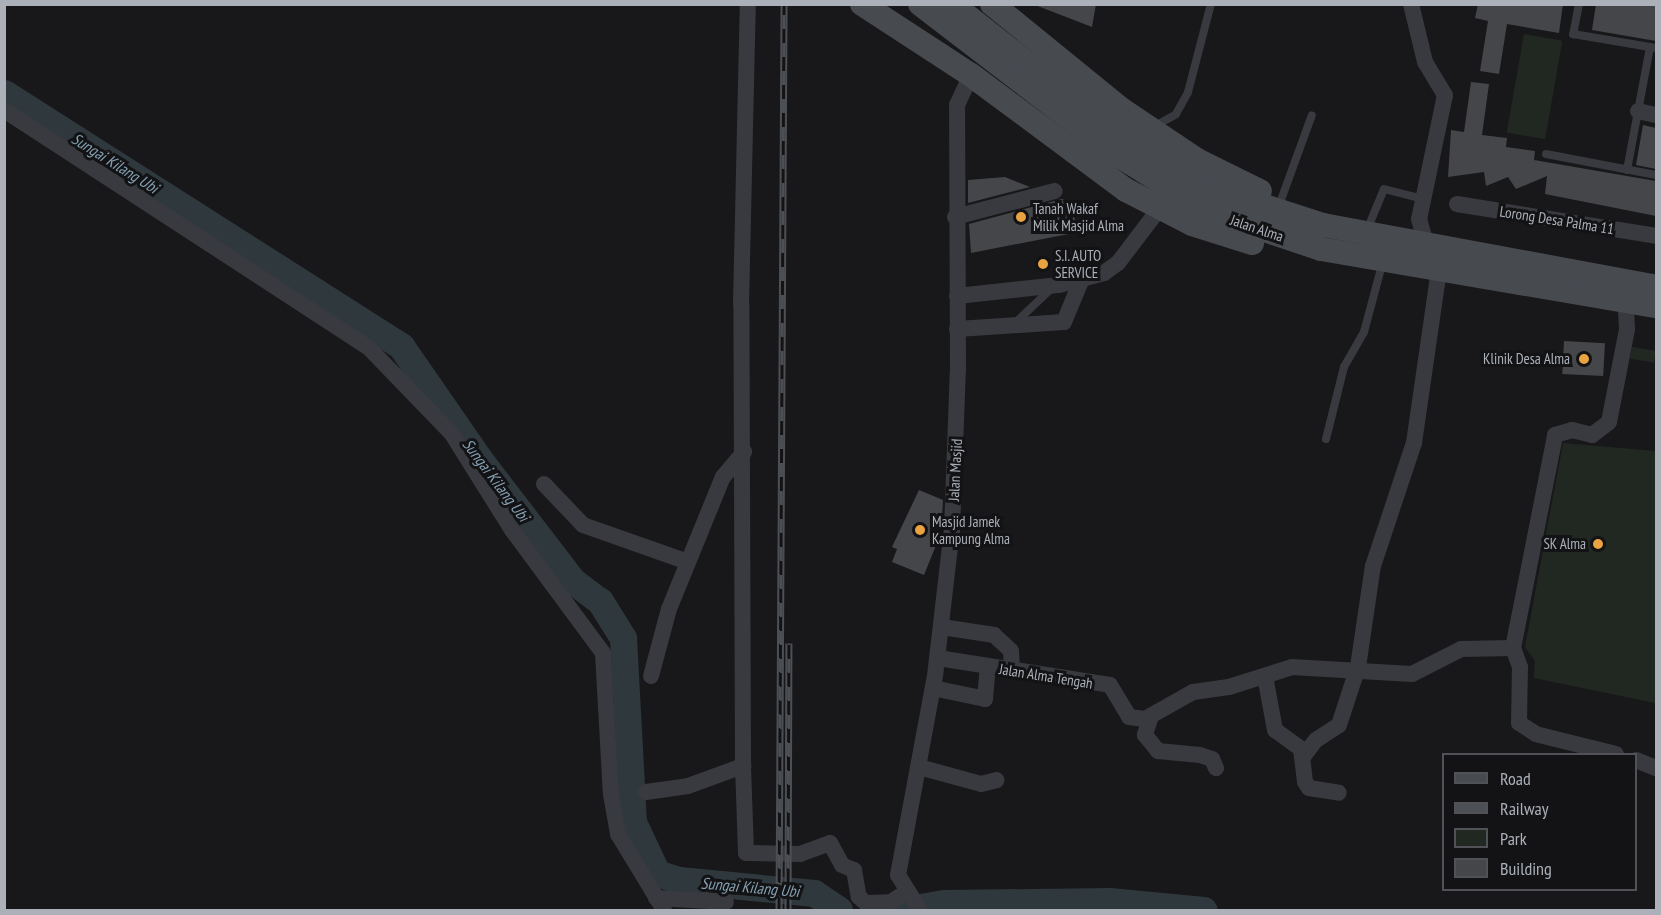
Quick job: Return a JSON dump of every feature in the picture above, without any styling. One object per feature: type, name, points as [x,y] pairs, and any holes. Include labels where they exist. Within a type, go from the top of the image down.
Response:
[{"type":"main road","points":[[862,4],[971,75],[1159,209],[1285,254],[1322,237],[1281,200],[1197,160],[1150,128],[992,4]]},
{"type":"main road","name":"Jalan Alma","points":[[920,4],[1113,152],[1212,200],[1322,237],[1383,261],[1656,306]]},
{"type":"main road","name":"Jalan Alma","points":[[951,4],[1125,140],[1212,200]]},
{"type":"main road","name":"Jalan Alma","points":[[1322,237],[1366,234],[1656,287]]},
{"type":"street","points":[[748,4],[741,304],[744,452],[743,766],[746,853],[800,854],[830,843],[842,865],[854,870],[859,897],[866,903],[891,902],[906,895],[920,910]]},
{"type":"street","points":[[1411,4],[1425,62],[1444,95],[1419,219],[1426,244]]},
{"type":"street","name":"Jalan Masjid","points":[[906,895],[898,875],[938,658],[956,478],[957,105],[971,75]]},
{"type":"street","points":[[4,110],[368,347],[452,434],[512,530],[603,653],[610,795],[618,834],[656,906],[726,902]]},
{"type":"street","points":[[1638,111],[1656,115]]},
{"type":"street","points":[[955,218],[1055,191]]},
{"type":"street","name":"Lorong Desa Palma 11","points":[[1457,204],[1656,236]]},
{"type":"street","points":[[957,296],[1056,286],[1081,281],[1118,263],[1159,209]]},
{"type":"street","points":[[1303,757],[1316,740],[1339,725],[1358,667],[1373,566],[1414,443],[1439,270]]},
{"type":"street","points":[[957,329],[1064,322],[1081,281]]},
{"type":"street","points":[[1612,753],[1536,734],[1519,723],[1520,667],[1513,648],[1555,435],[1572,430],[1592,435],[1609,422],[1627,329],[1626,307],[1617,299]]},
{"type":"street","points":[[651,676],[654,651],[687,562],[723,477],[744,452]]},
{"type":"street","points":[[544,484],[583,525],[687,562]]},
{"type":"street","points":[[942,627],[994,635],[1011,651],[1012,670]]},
{"type":"street","points":[[1216,768],[1212,759],[1200,755],[1158,752],[1146,735],[1151,716],[1193,692],[1265,676],[1292,667],[1358,667],[1412,674],[1461,649],[1513,648]]},
{"type":"street","name":"Jalan Alma Tengah","points":[[938,658],[1110,685],[1129,717],[1151,716]]},
{"type":"street","points":[[933,688],[985,699],[988,667]]},
{"type":"street","points":[[1265,676],[1275,730],[1301,749],[1309,788],[1339,793]]},
{"type":"street","points":[[1637,761],[1656,768]]},
{"type":"street","points":[[646,792],[688,786],[743,766]]},
{"type":"street","points":[[919,767],[981,784],[997,780]]},
{"type":"lane","points":[[1150,128],[1176,114],[1188,93],[1211,4]]},
{"type":"lane","points":[[1579,4],[1573,34],[1653,48],[1627,170]]},
{"type":"lane","points":[[1281,200],[1312,115]]},
{"type":"lane","points":[[1546,153],[1656,175]]},
{"type":"lane","points":[[1366,234],[1384,189],[1423,199]]},
{"type":"lane","points":[[1326,439],[1344,367],[1364,332],[1383,261]]},
{"type":"lane","points":[[1012,326],[1056,286]]},
{"type":"green space","points":[[1524,34],[1562,41],[1545,139],[1507,132]]},
{"type":"green space","points":[[1632,347],[1656,351],[1654,363],[1630,359]]},
{"type":"green space","name":"SK Alma","points":[[1563,443],[1656,451],[1655,703],[1534,678],[1535,661],[1525,647]]},
{"type":"building","points":[[1096,4],[1092,27],[1035,5]]},
{"type":"building","points":[[1478,4],[1563,4],[1559,33],[1507,24],[1499,74],[1480,71],[1488,21],[1475,18]]},
{"type":"building","points":[[1596,4],[1656,4],[1656,41],[1592,30]]},
{"type":"building","points":[[1471,82],[1489,84],[1482,135],[1507,138],[1506,147],[1535,151],[1534,160],[1656,181],[1656,216],[1545,194],[1547,176],[1516,189],[1508,177],[1486,186],[1484,172],[1448,177],[1451,130],[1464,132]]},
{"type":"building","points":[[1643,125],[1656,128],[1656,169],[1636,165]]},
{"type":"building","points":[[1005,177],[1030,187],[968,203],[968,180]]},
{"type":"building","points":[[1062,199],[1069,202],[1079,232],[971,253],[969,224]]},
{"type":"building","name":"Klinik Desa Alma","points":[[1564,341],[1605,343],[1603,376],[1562,374]]},
{"type":"building","name":"Masjid Jamek Kampung Alma","points":[[919,490],[943,500],[941,533],[924,575],[892,562],[897,549],[892,547]]},
{"type":"waterway","name":"Sungai Kilang Ubi","points":[[4,93],[401,346],[480,460],[573,581],[600,601],[623,638],[633,822],[657,873],[679,880],[814,893],[839,910]]},
{"type":"waterway","points":[[903,910],[944,903],[1109,901],[1204,910]]},
{"type":"railway","points":[[779,910],[784,4]]},
{"type":"railway","points":[[788,910],[789,643]]},
{"type":"place","name":"Tanah Wakaf Milik Masjid Alma","points":[[1021,217]]},
{"type":"place","name":"S.I. AUTO SERVICE","points":[[1043,264]]},
{"type":"place","name":"Klinik Desa Alma","points":[[1584,359]]},
{"type":"place","name":"Masjid Jamek Kampung Alma","points":[[920,530]]},
{"type":"place","name":"SK Alma","points":[[1598,544]]}]
